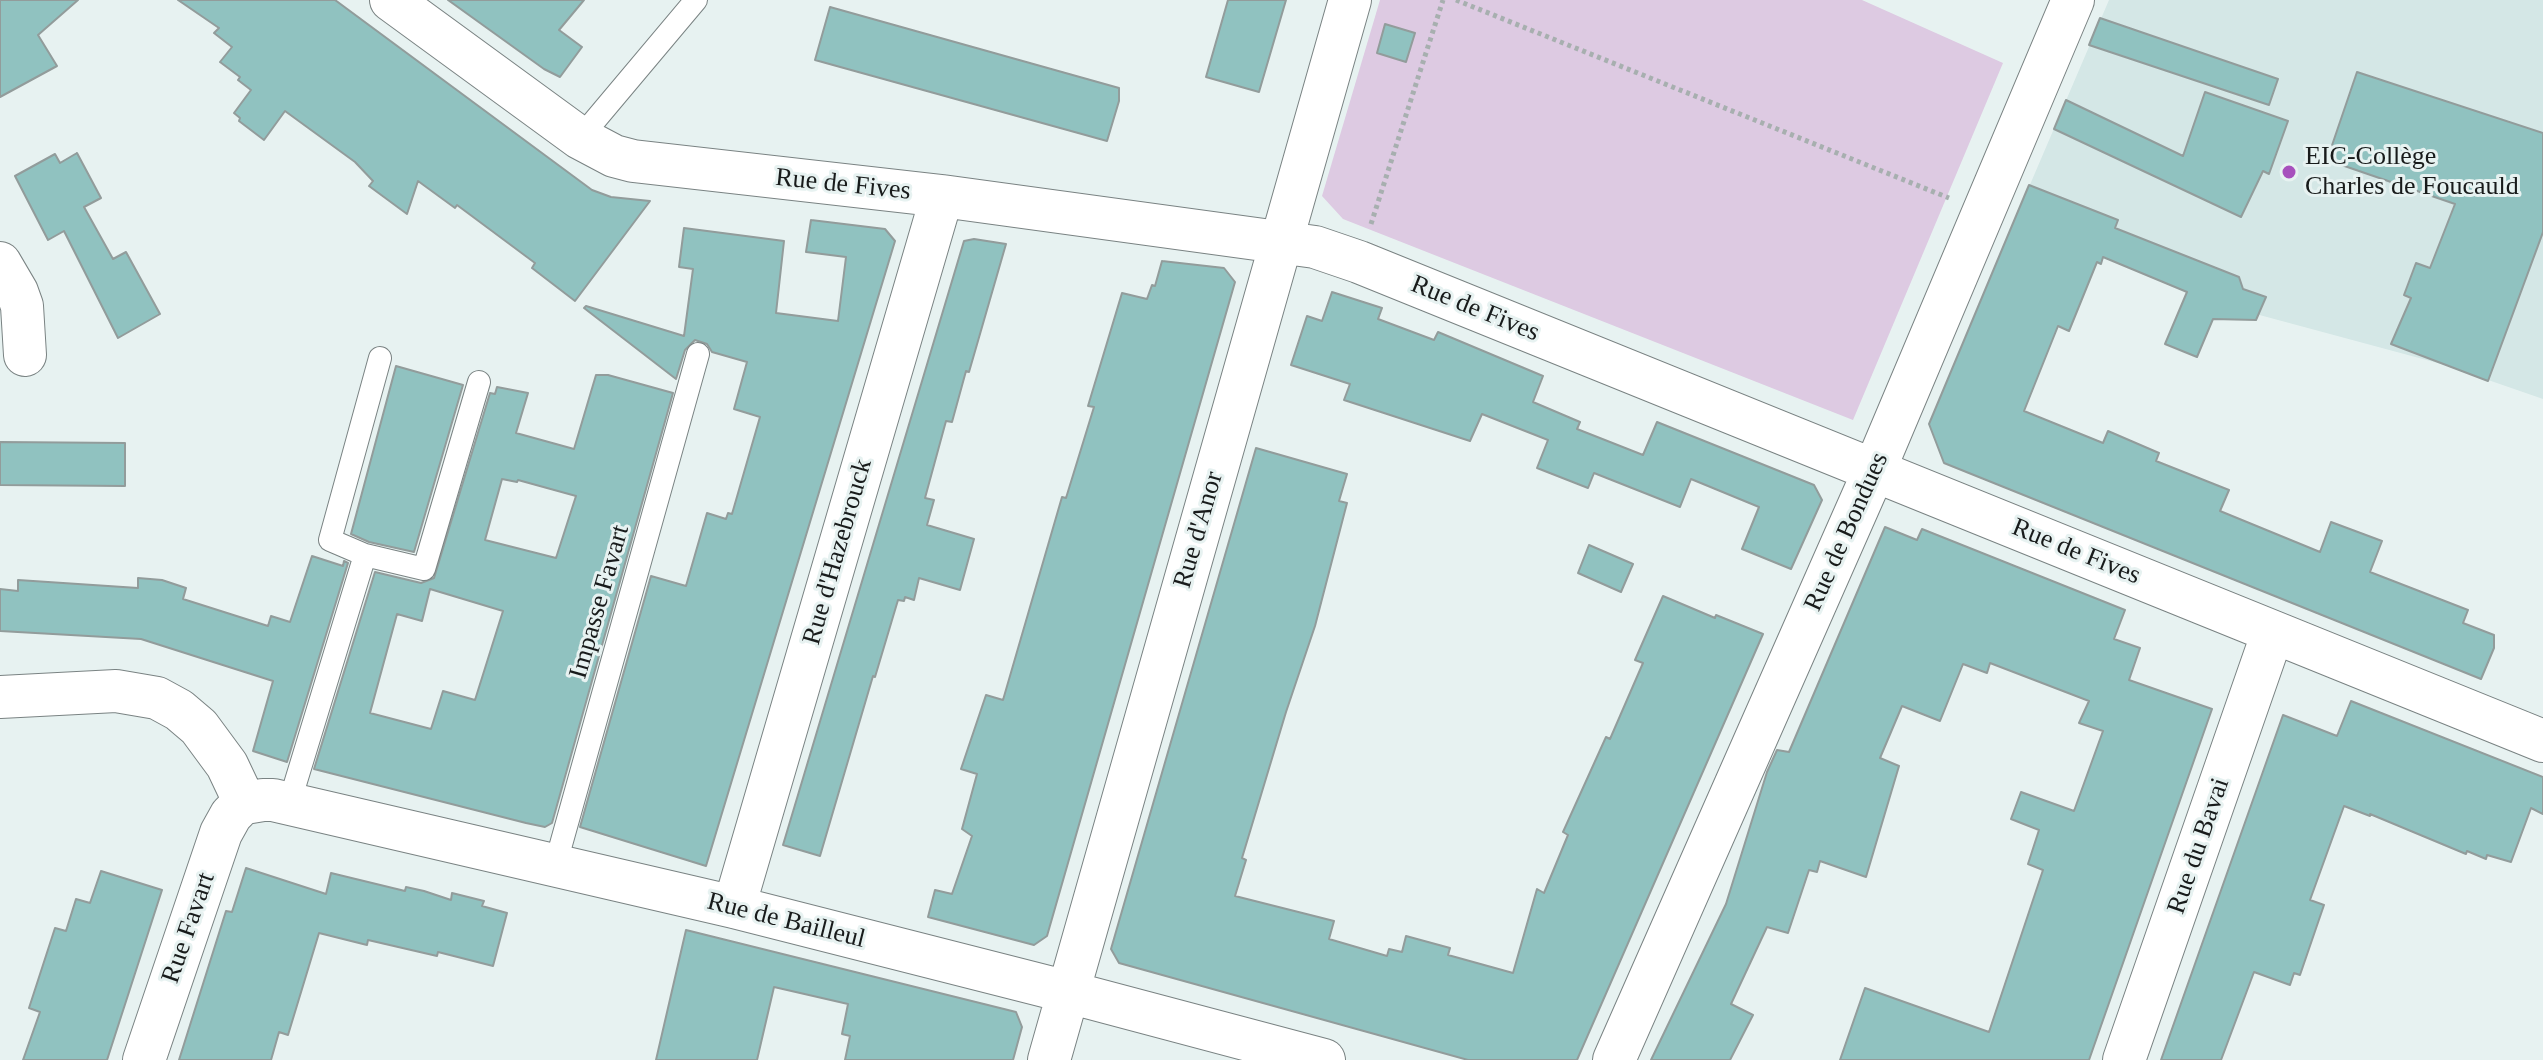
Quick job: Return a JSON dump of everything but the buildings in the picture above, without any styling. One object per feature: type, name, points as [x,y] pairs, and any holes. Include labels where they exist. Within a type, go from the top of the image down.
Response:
[{"type":"street","name":"Rue de Fives","points":[[391,0],[580,138],[614,156],[633,161],[942,196],[1315,247],[1359,262],[2543,741]]},
{"type":"street","name":"Rue d'Anor","points":[[1049,1060],[1350,0]]},
{"type":"street","name":"Rue de Bondues","points":[[1614,1060],[1874,471],[2073,0]]},
{"type":"street","name":"Rue d'Hazebrouck","points":[[734,907],[942,196]]},
{"type":"street","points":[[0,263],[22,306],[25,355]]},
{"type":"street","name":"Rue du Bavai","points":[[2124,1060],[2273,632]]},
{"type":"street","points":[[0,697],[116,691],[157,698],[179,710],[199,727],[227,765],[245,803]]},
{"type":"street","name":"Rue de Bailleul","points":[[245,803],[273,800],[734,907],[1324,1060]]},
{"type":"street","name":"Rue Favart","points":[[144,1060],[221,833],[231,815],[245,803]]},
{"type":"lane","points":[[580,138],[696,0]]},
{"type":"lane","name":"Impasse Favart","points":[[555,866],[698,354]]},
{"type":"lane","points":[[380,358],[330,540],[365,555],[424,569],[479,382]]},
{"type":"lane","points":[[289,804],[365,555]]},
{"type":"path","points":[[1359,262],[1443,0]]},
{"type":"path","points":[[1456,0],[1983,212]]},
{"type":"shaded area","points":[[1380,0],[1862,0],[2003,63],[1853,420],[1343,219],[1322,196]]},
{"type":"shaded area","name":"EIC-Collège Charles de Foucauld","points":[[2109,0],[2543,0],[2543,399],[2445,365],[2215,303],[2104,257],[2101,264],[2084,257],[2017,215]]},
{"type":"place","name":"EIC-Collège Charles de Foucauld","points":[[2289,172]]}]
